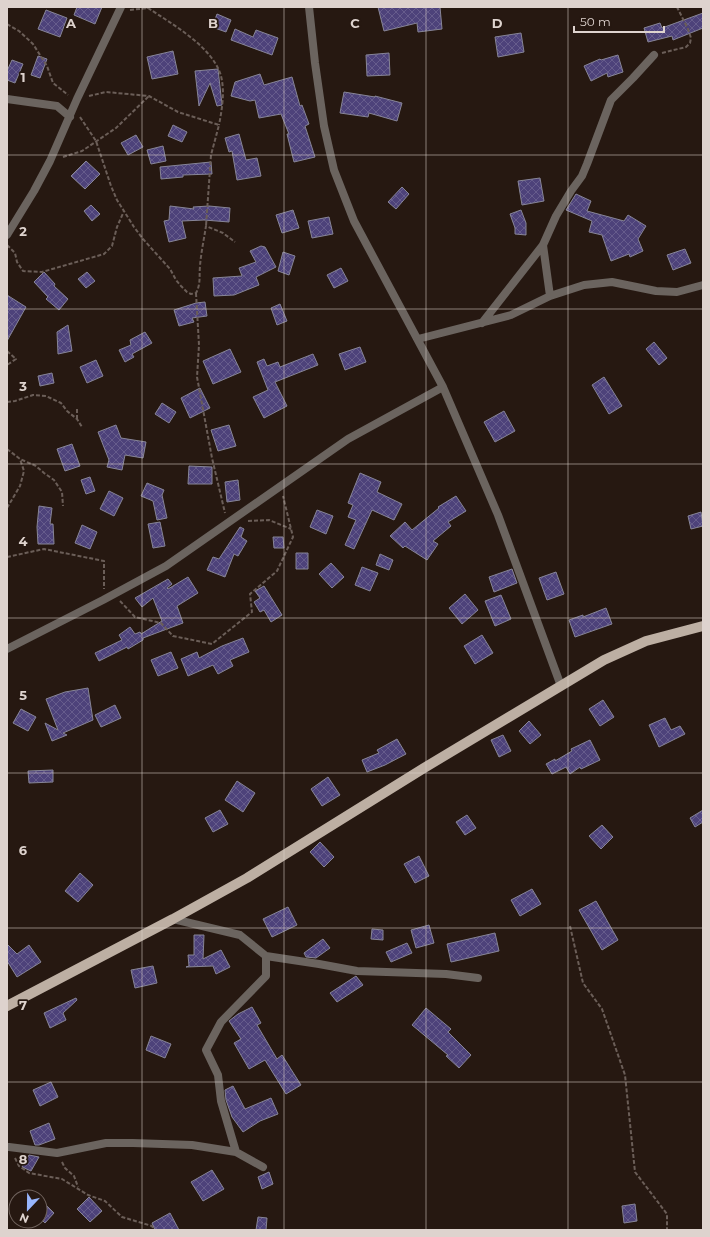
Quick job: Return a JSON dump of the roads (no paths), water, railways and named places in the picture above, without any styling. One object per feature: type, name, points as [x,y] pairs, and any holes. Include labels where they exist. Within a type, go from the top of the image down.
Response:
[{"type":"main road","points":[[7,1006],[173,919],[247,878],[604,660],[646,641],[703,626]]},
{"type":"street","points":[[309,7],[324,126],[334,170],[354,221],[443,387],[498,515],[561,686]]},
{"type":"street","points":[[7,235],[34,192],[50,161],[77,98],[120,9]]},
{"type":"street","points":[[482,322],[543,245],[556,216],[582,176],[610,100],[654,56]]},
{"type":"street","points":[[7,99],[57,106],[70,117]]},
{"type":"street","points":[[543,245],[550,296]]},
{"type":"street","points":[[418,339],[512,315],[550,296],[584,285],[612,282],[656,291],[677,292],[703,285]]},
{"type":"street","points":[[7,648],[104,600],[166,566],[348,439],[443,387]]},
{"type":"street","points":[[173,919],[240,935],[266,956],[357,971],[446,974],[478,978]]},
{"type":"street","points":[[236,1152],[221,1101],[218,1075],[206,1050],[221,1022],[266,976],[266,956]]},
{"type":"street","points":[[9,1146],[57,1153],[106,1144],[133,1143],[192,1145],[236,1152],[263,1167]]}]
